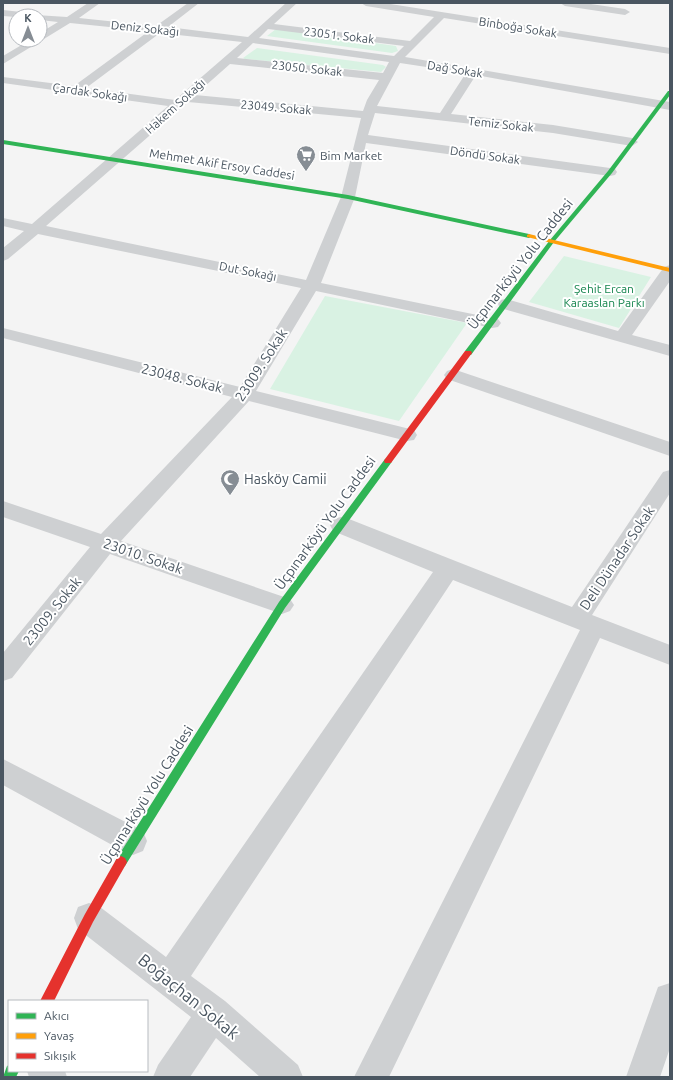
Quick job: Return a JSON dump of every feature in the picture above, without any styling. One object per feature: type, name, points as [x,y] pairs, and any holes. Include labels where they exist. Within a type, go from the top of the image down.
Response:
[{"type":"main road","name":"Üçpınarköyü Yolu Caddesi","points":[[48,1000],[89,918],[133,842],[282,605],[406,435],[453,375],[552,241],[610,172],[632,142],[665,105],[670,92]]},
{"type":"main road","name":"Mehmet Akif Ersoy Caddesi","points":[[3,142],[348,197],[552,241],[670,270]]},
{"type":"street","points":[[48,33],[95,3]]},
{"type":"street","points":[[76,90],[194,3]]},
{"type":"street","name":"Hakem Sokağı","points":[[3,256],[116,159],[292,3]]},
{"type":"street","name":"Binboğa Sokak","points":[[366,3],[389,4],[442,15],[670,51]]},
{"type":"street","points":[[565,3],[625,12]]},
{"type":"street","points":[[601,40],[632,3]]},
{"type":"street","points":[[50,7],[69,20]]},
{"type":"street","name":"23009. Sokak","points":[[3,671],[106,543],[246,394],[312,284],[348,197],[368,112],[386,77],[396,60],[442,15]]},
{"type":"street","name":"Deniz Sokağı","points":[[48,18],[250,40]]},
{"type":"street","name":"23051. Sokak","points":[[266,26],[412,44]]},
{"type":"street","name":"Dağ Sokak","points":[[250,40],[473,71],[665,105]]},
{"type":"street","points":[[3,61],[24,48]]},
{"type":"street","name":"23050. Sokak","points":[[228,60],[386,77]]},
{"type":"street","points":[[442,118],[473,71]]},
{"type":"street","name":"Çardak Sokağı","points":[[3,80],[76,90],[181,101]]},
{"type":"street","name":"23049. Sokak","points":[[181,101],[368,112]]},
{"type":"street","name":"Temiz Sokak","points":[[368,112],[553,129],[632,142]]},
{"type":"street","name":"Döndü Sokak","points":[[361,138],[610,172]]},
{"type":"street","name":"Dut Sokağı","points":[[3,222],[312,284],[492,323]]},
{"type":"street","points":[[622,337],[670,270]]},
{"type":"street","points":[[506,304],[670,351]]},
{"type":"street","name":"23048. Sokak","points":[[3,334],[406,435]]},
{"type":"street","points":[[453,375],[670,449]]},
{"type":"street","name":"Deli Dünadar Sokak","points":[[371,1077],[585,622],[670,477]]},
{"type":"street","name":"23010. Sokak","points":[[3,509],[106,543],[282,605]]},
{"type":"street","points":[[341,525],[448,569],[670,655]]},
{"type":"street","points":[[169,980],[448,569]]},
{"type":"street","points":[[3,771],[133,842]]},
{"type":"street","name":"Boğaçhan Sokak","points":[[89,918],[213,1013],[286,1077]]},
{"type":"street","points":[[643,1077],[670,1000]]},
{"type":"street","points":[[170,1077],[213,1013]]},
{"type":"green space","points":[[276,29],[396,46],[398,51],[392,53],[267,36]]},
{"type":"green space","points":[[257,48],[383,65],[386,67],[381,72],[243,58]]},
{"type":"green space","name":"Şehit Ercan Karaaslan Parkı","points":[[564,256],[651,277],[619,328],[529,302]]},
{"type":"green space","points":[[325,296],[467,323],[399,421],[270,389]]},
{"type":"traffic: fast","points":[[468,353],[552,241],[610,172],[670,92]]},
{"type":"traffic: fast","points":[[3,142],[348,197],[529,236]]},
{"type":"traffic: fast","points":[[121,862],[282,605],[388,461]]},
{"type":"traffic: fast","points":[[9,1077],[12,1072]]},
{"type":"traffic: slow","points":[[529,236],[670,270]]},
{"type":"traffic: jam","points":[[388,461],[468,353]]},
{"type":"traffic: jam","points":[[48,1000],[89,918],[121,862]]},
{"type":"place","name":"Bim Market","points":[[306,172]]},
{"type":"place","name":"Hasköy Camii","points":[[230,496]]}]
